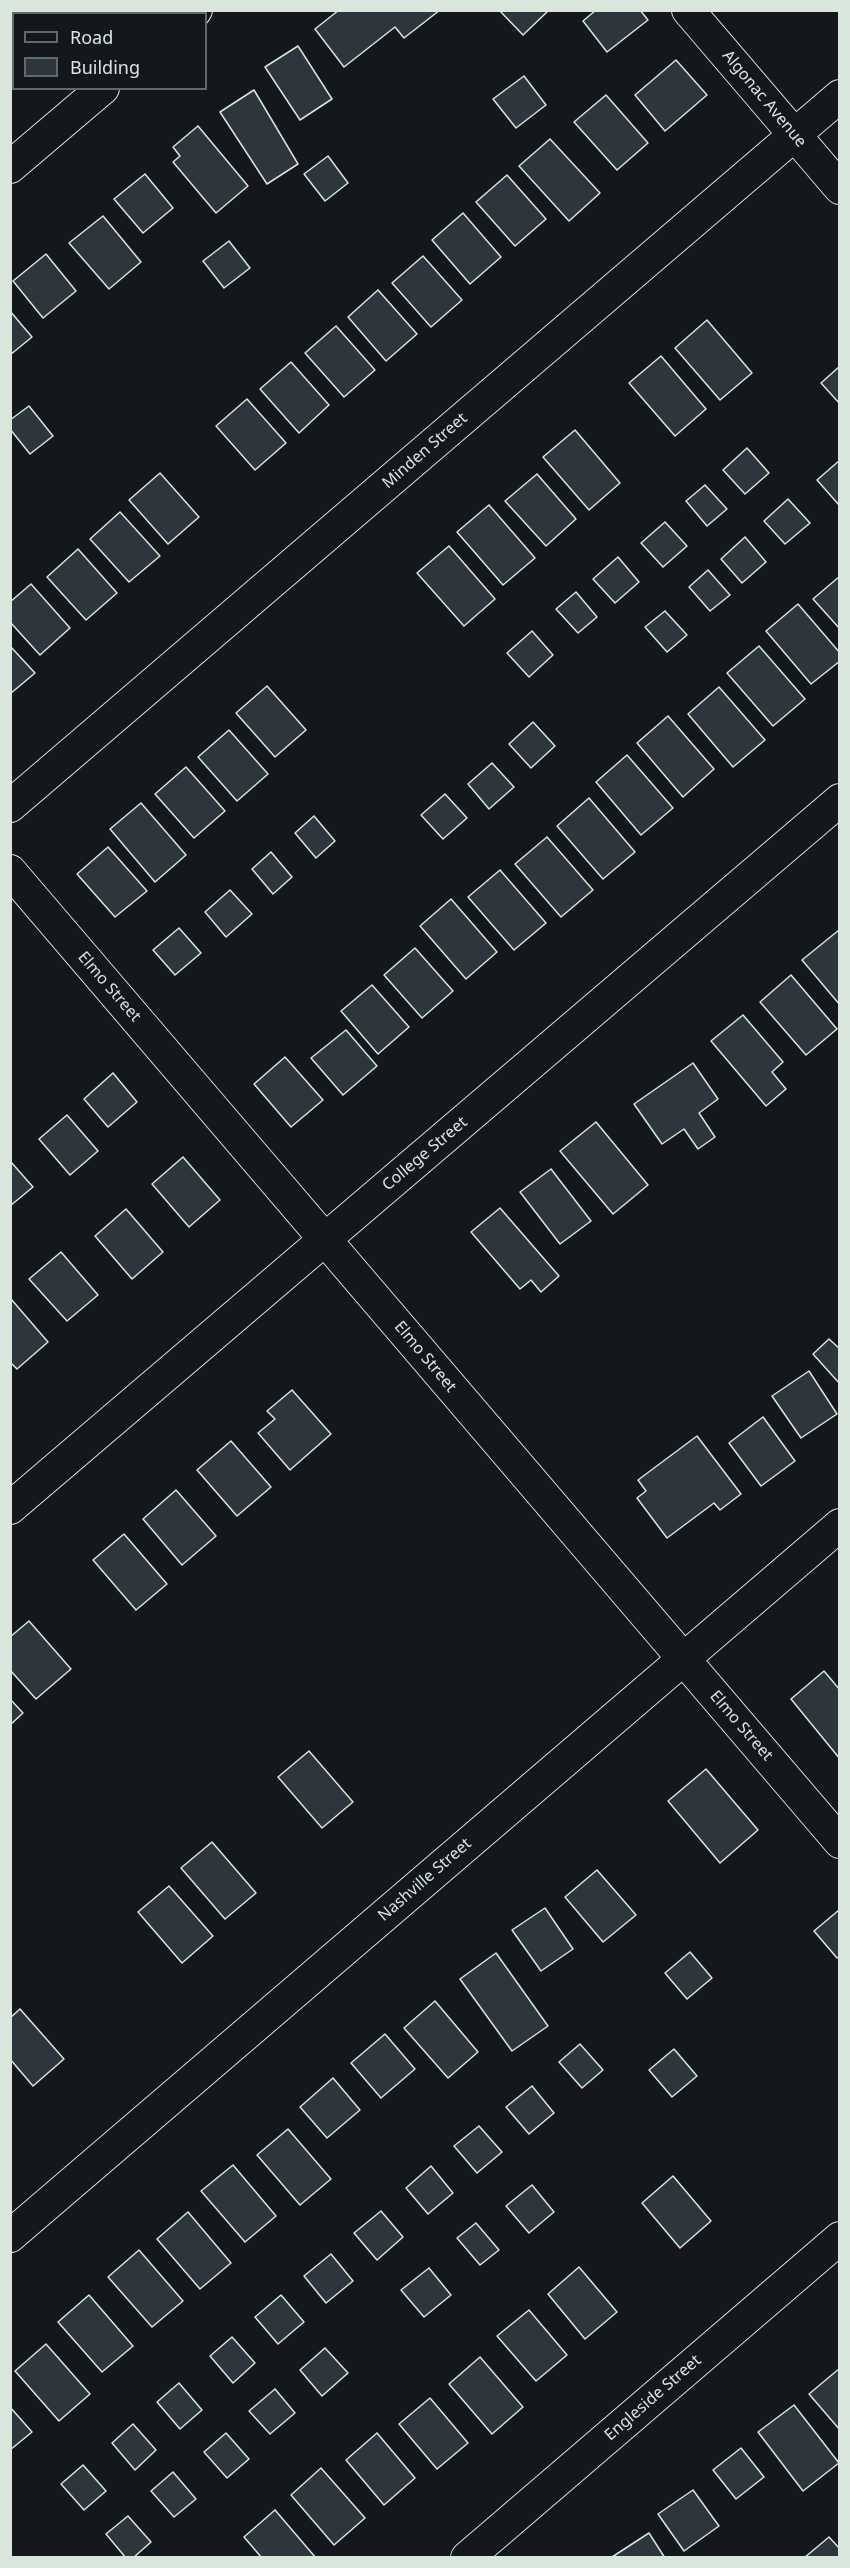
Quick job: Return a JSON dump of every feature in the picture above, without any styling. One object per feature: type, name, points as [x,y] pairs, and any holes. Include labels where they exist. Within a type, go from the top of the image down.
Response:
[{"type":"street","name":"Algonac Avenue","points":[[688,10],[840,188]]},
{"type":"street","points":[[10,167],[101,90]]},
{"type":"street","name":"Minden Street","points":[[10,806],[840,96]]},
{"type":"street","name":"College Street","points":[[10,1508],[840,800]]},
{"type":"street","name":"Elmo Street","points":[[10,872],[840,1842]]},
{"type":"street","name":"Nashville Street","points":[[10,2236],[840,1525]]},
{"type":"street","name":"Engleside Street","points":[[467,2558],[840,2238]]},
{"type":"building","points":[[339,10],[440,10],[404,38],[395,27],[344,67],[315,29]]},
{"type":"building","points":[[499,10],[545,10],[547,12],[523,35]]},
{"type":"building","points":[[596,10],[640,10],[648,20],[607,52],[583,21]]},
{"type":"building","points":[[298,46],[332,99],[300,120],[265,67]]},
{"type":"building","points":[[676,60],[707,95],[665,131],[635,95]]},
{"type":"building","points":[[524,76],[546,105],[516,128],[493,99]]},
{"type":"building","points":[[254,90],[298,164],[267,184],[220,112]]},
{"type":"building","points":[[606,95],[648,143],[617,170],[574,122]]},
{"type":"building","points":[[198,126],[248,186],[216,213],[173,162],[180,156],[173,147]]},
{"type":"building","points":[[550,139],[600,193],[569,221],[519,166]]},
{"type":"building","points":[[328,156],[348,183],[325,201],[304,174]]},
{"type":"building","points":[[145,174],[173,208],[143,233],[114,199]]},
{"type":"building","points":[[507,175],[546,219],[515,246],[476,202]]},
{"type":"building","points":[[463,213],[501,257],[470,284],[432,240]]},
{"type":"building","points":[[103,216],[141,262],[109,289],[69,243]]},
{"type":"building","points":[[229,241],[250,268],[224,288],[203,261]]},
{"type":"building","points":[[46,254],[76,291],[43,318],[13,281]]},
{"type":"building","points":[[423,256],[462,300],[431,327],[392,283]]},
{"type":"building","points":[[378,290],[417,334],[386,361],[348,317]]},
{"type":"building","points":[[10,311],[32,337],[10,355]]},
{"type":"building","points":[[707,320],[752,373],[720,400],[675,348]]},
{"type":"building","points":[[336,326],[375,370],[344,397],[305,353]]},
{"type":"building","points":[[661,356],[706,409],[675,436],[629,383]]},
{"type":"building","points":[[291,362],[329,405],[299,433],[260,389]]},
{"type":"building","points":[[840,366],[840,404],[821,383]]},
{"type":"building","points":[[247,399],[286,443],[255,470],[216,426]]},
{"type":"building","points":[[29,406],[53,436],[30,454],[10,429],[10,420]]},
{"type":"building","points":[[575,430],[620,483],[589,510],[543,457]]},
{"type":"building","points":[[747,448],[769,473],[745,494],[723,470]]},
{"type":"building","points":[[840,460],[840,504],[839,505],[817,480]]},
{"type":"building","points":[[160,473],[199,517],[168,544],[129,500]]},
{"type":"building","points":[[537,474],[576,519],[546,546],[505,501]]},
{"type":"building","points":[[705,485],[727,509],[707,526],[686,501]]},
{"type":"building","points":[[788,499],[810,523],[785,544],[764,521]]},
{"type":"building","points":[[489,505],[535,558],[503,585],[457,532]]},
{"type":"building","points":[[120,512],[160,556],[129,582],[90,539]]},
{"type":"building","points":[[665,522],[687,546],[663,567],[641,543]]},
{"type":"building","points":[[745,537],[766,562],[742,583],[721,559]]},
{"type":"building","points":[[449,546],[495,599],[464,626],[417,573]]},
{"type":"building","points":[[78,549],[117,593],[86,620],[47,577]]},
{"type":"building","points":[[618,557],[639,582],[615,603],[593,579]]},
{"type":"building","points":[[708,570],[730,595],[710,611],[689,587]]},
{"type":"building","points":[[840,576],[840,629],[813,599]]},
{"type":"building","points":[[31,584],[70,628],[40,655],[10,622],[10,602]]},
{"type":"building","points":[[576,592],[597,617],[578,633],[556,609]]},
{"type":"building","points":[[798,604],[840,653],[840,661],[811,684],[766,631]]},
{"type":"building","points":[[665,611],[687,635],[667,652],[645,627]]},
{"type":"building","points":[[532,631],[553,655],[529,677],[507,653]]},
{"type":"building","points":[[10,646],[35,673],[10,694]]},
{"type":"building","points":[[759,646],[805,699],[773,726],[727,673]]},
{"type":"building","points":[[267,686],[306,730],[275,757],[236,713]]},
{"type":"building","points":[[719,687],[765,740],[733,767],[688,714]]},
{"type":"building","points":[[668,716],[714,769],[683,797],[637,743]]},
{"type":"building","points":[[533,722],[555,746],[531,768],[509,744]]},
{"type":"building","points":[[229,730],[268,774],[237,801],[198,757]]},
{"type":"building","points":[[627,755],[673,808],[641,835],[596,782]]},
{"type":"building","points":[[492,763],[514,787],[489,809],[468,784]]},
{"type":"building","points":[[186,767],[225,811],[194,838],[155,794]]},
{"type":"building","points":[[445,794],[467,818],[443,839],[421,815]]},
{"type":"building","points":[[589,798],[635,852],[603,879],[557,826]]},
{"type":"building","points":[[141,803],[186,855],[155,882],[110,829]]},
{"type":"building","points":[[314,816],[335,841],[316,858],[295,833]]},
{"type":"building","points":[[547,837],[593,890],[561,917],[515,864]]},
{"type":"building","points":[[108,847],[147,891],[115,917],[77,874]]},
{"type":"building","points":[[271,852],[292,877],[273,894],[252,869]]},
{"type":"building","points":[[500,870],[546,923],[514,950],[468,897]]},
{"type":"building","points":[[230,890],[252,914],[226,937],[205,912]]},
{"type":"building","points":[[451,899],[497,952],[466,979],[420,926]]},
{"type":"building","points":[[179,928],[201,953],[175,975],[153,950]]},
{"type":"building","points":[[840,931],[840,1005],[802,960]]},
{"type":"building","points":[[415,948],[453,991],[422,1018],[384,975]]},
{"type":"building","points":[[791,975],[837,1029],[806,1055],[760,1002]]},
{"type":"building","points":[[372,985],[409,1027],[378,1054],[341,1011]]},
{"type":"building","points":[[743,1015],[783,1062],[772,1072],[786,1089],[766,1106],[711,1041]]},
{"type":"building","points":[[346,1030],[377,1066],[343,1095],[311,1058]]},
{"type":"building","points":[[285,1057],[323,1100],[291,1127],[254,1084]]},
{"type":"building","points":[[693,1063],[718,1099],[699,1113],[715,1137],[698,1149],[684,1129],[662,1144],[634,1104]]},
{"type":"building","points":[[113,1073],[137,1102],[108,1127],[84,1099]]},
{"type":"building","points":[[67,1115],[98,1151],[70,1175],[39,1139]]},
{"type":"building","points":[[596,1122],[648,1185],[613,1214],[560,1151]]},
{"type":"building","points":[[183,1157],[220,1200],[189,1227],[152,1184]]},
{"type":"building","points":[[10,1163],[33,1187],[10,1206]]},
{"type":"building","points":[[551,1169],[591,1221],[560,1244],[520,1192]]},
{"type":"building","points":[[500,1208],[559,1276],[541,1292],[531,1280],[520,1289],[471,1232]]},
{"type":"building","points":[[126,1209],[163,1252],[132,1279],[95,1236]]},
{"type":"building","points":[[61,1252],[98,1295],[67,1321],[29,1279]]},
{"type":"building","points":[[11,1299],[48,1342],[17,1369],[10,1362]]},
{"type":"building","points":[[829,1339],[840,1349],[840,1384],[813,1354]]},
{"type":"building","points":[[809,1371],[837,1414],[801,1438],[772,1396]]},
{"type":"building","points":[[292,1390],[331,1434],[290,1470],[258,1433],[275,1419],[267,1411]]},
{"type":"building","points":[[763,1417],[795,1461],[761,1486],[729,1443]]},
{"type":"building","points":[[697,1436],[741,1494],[720,1510],[714,1503],[667,1538],[637,1498],[646,1491],[638,1480]]},
{"type":"building","points":[[231,1441],[271,1487],[237,1516],[197,1470]]},
{"type":"building","points":[[176,1490],[216,1536],[182,1565],[143,1519]]},
{"type":"building","points":[[124,1534],[167,1584],[136,1610],[93,1560]]},
{"type":"building","points":[[29,1621],[71,1669],[36,1699],[10,1670],[10,1637]]},
{"type":"building","points":[[824,1671],[840,1690],[840,1759],[791,1699]]},
{"type":"building","points":[[10,1699],[23,1713],[10,1725]]},
{"type":"building","points":[[309,1751],[353,1802],[322,1828],[278,1777]]},
{"type":"building","points":[[706,1769],[758,1830],[720,1863],[668,1801]]},
{"type":"building","points":[[212,1842],[256,1893],[225,1919],[181,1868]]},
{"type":"building","points":[[597,1870],[636,1915],[603,1942],[565,1897]]},
{"type":"building","points":[[169,1886],[213,1936],[182,1963],[138,1912]]},
{"type":"building","points":[[545,1908],[573,1949],[541,1971],[512,1930]]},
{"type":"building","points":[[839,1910],[840,1956],[837,1958],[814,1931]]},
{"type":"building","points":[[690,1952],[712,1978],[687,1999],[665,1973]]},
{"type":"building","points":[[496,1953],[548,2026],[512,2051],[460,1979]]},
{"type":"building","points":[[435,2001],[478,2052],[448,2078],[404,2028]]},
{"type":"building","points":[[20,2009],[64,2059],[33,2086],[10,2059],[10,2018]]},
{"type":"building","points":[[385,2034],[415,2069],[381,2098],[351,2063]]},
{"type":"building","points":[[580,2044],[603,2070],[582,2088],[559,2062]]},
{"type":"building","points":[[674,2049],[697,2076],[672,2097],[649,2070]]},
{"type":"building","points":[[333,2078],[360,2110],[327,2138],[300,2107]]},
{"type":"building","points":[[532,2086],[554,2113],[529,2134],[506,2107]]},
{"type":"building","points":[[479,2126],[502,2152],[477,2173],[454,2146]]},
{"type":"building","points":[[288,2129],[331,2179],[300,2205],[257,2155]]},
{"type":"building","points":[[233,2165],[276,2216],[245,2242],[201,2191]]},
{"type":"building","points":[[431,2166],[453,2193],[428,2214],[406,2188]]},
{"type":"building","points":[[673,2176],[711,2221],[680,2248],[642,2203]]},
{"type":"building","points":[[532,2185],[554,2212],[529,2233],[506,2206]]},
{"type":"building","points":[[381,2211],[403,2237],[377,2260],[354,2233]]},
{"type":"building","points":[[188,2212],[231,2263],[200,2289],[157,2239]]},
{"type":"building","points":[[476,2223],[499,2250],[480,2265],[457,2238]]},
{"type":"building","points":[[139,2250],[183,2301],[152,2327],[108,2277]]},
{"type":"building","points":[[331,2254],[353,2281],[326,2303],[304,2276]]},
{"type":"building","points":[[579,2267],[617,2312],[585,2339],[548,2294]]},
{"type":"building","points":[[429,2268],[451,2295],[424,2317],[401,2290]]},
{"type":"building","points":[[89,2295],[133,2346],[102,2372],[58,2322]]},
{"type":"building","points":[[281,2295],[304,2322],[278,2344],[255,2317]]},
{"type":"building","points":[[529,2310],[567,2355],[536,2381],[497,2336]]},
{"type":"building","points":[[232,2337],[255,2363],[233,2383],[210,2356]]},
{"type":"building","points":[[46,2344],[90,2394],[59,2421],[15,2371]]},
{"type":"building","points":[[325,2348],[348,2373],[322,2396],[300,2370]]},
{"type":"building","points":[[480,2357],[523,2407],[492,2434],[449,2384]]},
{"type":"building","points":[[840,2368],[840,2430],[809,2394]]},
{"type":"building","points":[[179,2383],[202,2410],[180,2429],[157,2402]]},
{"type":"building","points":[[275,2389],[295,2413],[270,2434],[249,2411]]},
{"type":"building","points":[[430,2398],[468,2443],[437,2469],[399,2424]]},
{"type":"building","points":[[794,2405],[839,2463],[803,2491],[758,2432]]},
{"type":"building","points":[[10,2407],[32,2432],[10,2450]]},
{"type":"building","points":[[133,2424],[156,2450],[135,2470],[112,2443]]},
{"type":"building","points":[[226,2433],[249,2459],[227,2478],[204,2452]]},
{"type":"building","points":[[377,2433],[415,2478],[384,2505],[346,2460]]},
{"type":"building","points":[[741,2448],[764,2477],[736,2499],[713,2470]]},
{"type":"building","points":[[83,2465],[106,2491],[84,2510],[61,2484]]},
{"type":"building","points":[[321,2468],[365,2518],[334,2545],[291,2495]]},
{"type":"building","points":[[173,2472],[196,2499],[174,2517],[151,2491]]},
{"type":"building","points":[[693,2490],[719,2526],[684,2551],[658,2514]]},
{"type":"building","points":[[275,2510],[316,2558],[262,2558],[244,2537]]},
{"type":"building","points":[[128,2516],[151,2542],[133,2558],[126,2558],[106,2534]]},
{"type":"building","points":[[649,2533],[665,2558],[612,2557]]},
{"type":"building","points":[[829,2537],[840,2549],[840,2558],[804,2558]]}]
